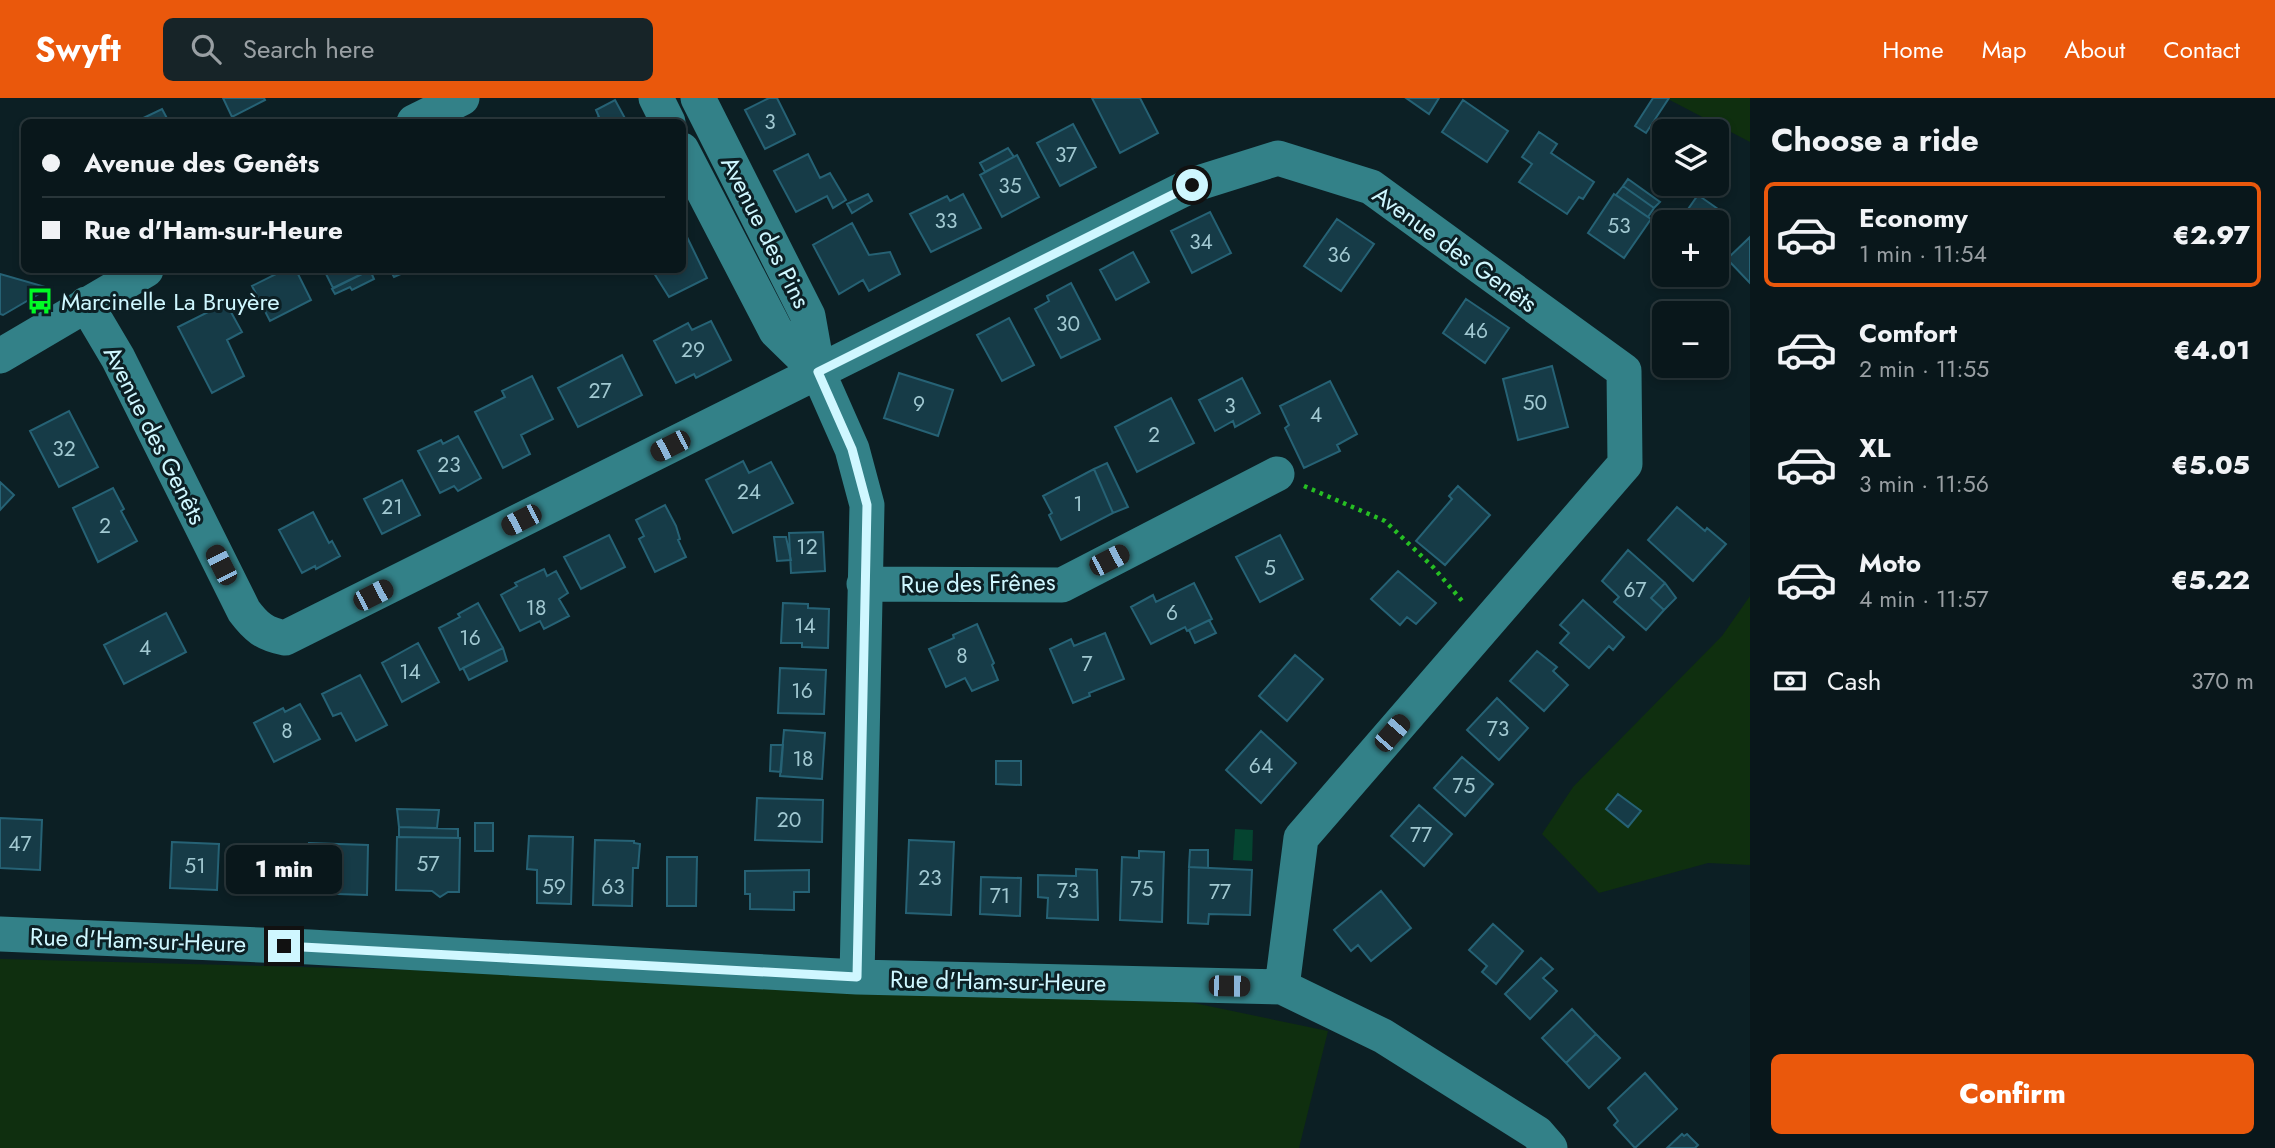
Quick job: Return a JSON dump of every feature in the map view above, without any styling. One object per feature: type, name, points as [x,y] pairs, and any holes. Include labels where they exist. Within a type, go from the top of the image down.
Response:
[{"type":"street","points":[[420,119],[462,98]]},
{"type":"street","points":[[656,98],[666,119]]},
{"type":"street","name":"Avenue des Pins","points":[[698,98],[808,316],[818,372],[852,449],[867,505],[857,977]]},
{"type":"street","name":"Avenue des Pins","points":[[686,158],[776,331],[818,372]]},
{"type":"street","name":"Avenue des Genêts","points":[[86,304],[118,358],[244,611],[256,627],[269,635],[285,638],[1192,185],[1278,158],[1371,187],[1624,371],[1625,464],[1301,838],[1282,987]]},
{"type":"street","points":[[0,356],[141,273]]},
{"type":"street","name":"Rue des Frênes","points":[[864,584],[1062,585],[1277,474]]},
{"type":"street","name":"Rue d'Ham-sur-Heure","points":[[0,934],[310,947],[857,977],[1282,987]]},
{"type":"street","points":[[1282,987],[1383,1036],[1537,1133],[1550,1148]]},
{"type":"path","points":[[1277,474],[1385,521],[1433,567],[1484,627]]},
{"type":"shaded area","points":[[1666,98],[1750,98],[1750,142],[1729,131],[1729,119],[1706,119]]},
{"type":"shaded area","points":[[1750,596],[1750,865],[1708,863],[1599,893],[1542,834],[1573,787],[1722,636]]},
{"type":"shaded area","points":[[1235,829],[1253,830],[1252,861],[1233,860]]},
{"type":"shaded area","points":[[0,959],[1127,989],[1328,1031],[1299,1148],[0,1148]]},
{"type":"building","points":[[223,98],[264,98],[265,100],[232,117]]},
{"type":"building","points":[[769,98],[777,98],[795,134],[765,149],[745,110]]},
{"type":"building","points":[[1092,98],[1140,98],[1158,133],[1120,153]]},
{"type":"building","points":[[1406,98],[1439,98],[1429,114]]},
{"type":"building","points":[[1653,98],[1669,98],[1655,119],[1652,119],[1646,133],[1635,126]]},
{"type":"building","points":[[615,100],[625,119],[595,119],[599,117],[596,110]]},
{"type":"building","points":[[1463,100],[1508,131],[1487,162],[1442,132]]},
{"type":"building","points":[[162,109],[167,119],[141,119]]},
{"type":"building","points":[[1073,124],[1096,167],[1060,186],[1037,143]]},
{"type":"building","points":[[1539,132],[1557,144],[1551,153],[1594,182],[1583,199],[1579,197],[1567,214],[1519,182],[1532,164],[1522,157]]},
{"type":"building","points":[[1008,148],[1014,157],[985,172],[980,163]]},
{"type":"building","points":[[808,154],[820,178],[830,173],[846,200],[833,208],[827,196],[796,212],[774,171]]},
{"type":"building","points":[[1017,155],[1039,197],[1002,217],[980,175]]},
{"type":"building","points":[[1628,179],[1660,202],[1654,208],[1623,186]]},
{"type":"building","points":[[1623,186],[1654,208],[1648,217],[1616,195]]},
{"type":"building","points":[[868,194],[872,201],[852,213],[847,204]]},
{"type":"building","points":[[963,194],[981,228],[931,252],[910,214],[947,196],[950,201]]},
{"type":"building","points":[[1614,194],[1651,219],[1624,258],[1588,233]]},
{"type":"building","points":[[1699,196],[1719,210],[1687,210]]},
{"type":"building","points":[[1210,212],[1231,253],[1192,273],[1171,231]]},
{"type":"building","points":[[1337,219],[1374,244],[1341,291],[1304,266]]},
{"type":"building","points":[[852,223],[869,255],[890,252],[900,274],[869,291],[863,280],[839,294],[813,245]]},
{"type":"building","points":[[686,235],[707,278],[669,297],[654,273],[686,273]]},
{"type":"building","points":[[1750,237],[1750,283],[1729,261],[1729,257]]},
{"type":"building","points":[[1133,252],[1149,282],[1116,300],[1100,270]]},
{"type":"building","points":[[278,273],[298,273],[311,300],[270,321],[252,286]]},
{"type":"building","points":[[326,273],[364,273],[333,288]]},
{"type":"building","points":[[364,273],[371,273],[374,279],[352,290],[350,287],[335,294],[332,289]]},
{"type":"building","points":[[0,274],[49,288],[3,315],[0,314]]},
{"type":"building","points":[[1071,283],[1100,339],[1061,358],[1035,309],[1049,301],[1047,296]]},
{"type":"building","points":[[1466,299],[1509,328],[1485,363],[1443,333]]},
{"type":"building","points":[[226,303],[242,332],[227,340],[244,376],[212,393],[178,327]]},
{"type":"building","points":[[1009,318],[1034,365],[1002,381],[977,335]]},
{"type":"building","points":[[711,321],[731,360],[696,378],[694,374],[676,383],[654,341],[688,323],[692,330]]},
{"type":"building","points":[[622,355],[642,395],[578,427],[558,388]]},
{"type":"building","points":[[1552,366],[1568,427],[1518,440],[1503,379]]},
{"type":"building","points":[[899,373],[953,390],[938,436],[884,418]]},
{"type":"building","points":[[532,376],[553,419],[521,435],[530,454],[503,468],[475,412],[505,397],[502,391]]},
{"type":"building","points":[[1242,378],[1260,413],[1235,427],[1233,421],[1215,431],[1199,400]]},
{"type":"building","points":[[1330,381],[1357,434],[1337,445],[1340,451],[1304,468],[1285,428],[1289,425],[1280,406]]},
{"type":"building","points":[[1171,398],[1194,443],[1137,472],[1115,427]]},
{"type":"building","points":[[69,411],[98,467],[59,487],[30,431]]},
{"type":"building","points":[[458,436],[481,478],[458,491],[454,486],[440,493],[418,451],[441,440],[443,444]]},
{"type":"building","points":[[743,461],[749,473],[771,462],[793,503],[733,533],[706,480]]},
{"type":"building","points":[[1107,463],[1128,507],[1113,513],[1094,469]]},
{"type":"building","points":[[1094,469],[1113,513],[1061,540],[1043,496]]},
{"type":"building","points":[[402,480],[420,515],[382,534],[364,499]]},
{"type":"building","points":[[0,482],[14,495],[0,510]]},
{"type":"building","points":[[1458,486],[1490,515],[1445,565],[1416,541],[1452,499],[1449,496]]},
{"type":"building","points":[[113,488],[124,509],[121,511],[137,541],[98,562],[73,508]]},
{"type":"building","points":[[665,505],[676,526],[680,539],[678,540],[686,557],[655,572],[639,539],[644,536],[636,520]]},
{"type":"building","points":[[1677,507],[1705,531],[1707,528],[1726,544],[1693,581],[1648,540]]},
{"type":"building","points":[[313,512],[329,543],[332,541],[340,556],[302,573],[279,530]]},
{"type":"building","points":[[823,532],[825,571],[791,573],[789,533]]},
{"type":"building","points":[[609,535],[625,567],[581,589],[564,557]]},
{"type":"building","points":[[1280,535],[1303,579],[1260,602],[1236,557]]},
{"type":"building","points":[[774,537],[786,537],[791,560],[777,561]]},
{"type":"building","points":[[1628,550],[1665,583],[1651,598],[1664,610],[1646,630],[1614,602],[1619,597],[1602,581]]},
{"type":"building","points":[[544,569],[547,576],[556,571],[568,593],[559,599],[569,616],[544,629],[540,621],[520,631],[501,595],[517,586],[515,583]]},
{"type":"building","points":[[1398,571],[1436,603],[1416,624],[1407,617],[1400,625],[1371,599]]},
{"type":"building","points":[[1194,583],[1212,619],[1187,631],[1185,627],[1151,644],[1131,607],[1153,595],[1156,602]]},
{"type":"building","points":[[1665,583],[1676,598],[1664,610],[1651,598]]},
{"type":"building","points":[[1583,600],[1624,637],[1613,650],[1609,646],[1589,668],[1560,643],[1569,633],[1560,625]]},
{"type":"building","points":[[478,603],[503,648],[460,670],[439,628]]},
{"type":"building","points":[[783,603],[808,604],[808,608],[829,609],[828,648],[802,647],[802,643],[781,643]]},
{"type":"building","points":[[166,613],[186,652],[124,684],[104,645]]},
{"type":"building","points":[[1209,620],[1216,633],[1195,643],[1189,630]]},
{"type":"building","points":[[977,624],[994,663],[992,665],[998,680],[972,691],[965,678],[946,687],[929,649]]},
{"type":"building","points":[[1105,633],[1124,679],[1089,693],[1090,696],[1073,703],[1050,649],[1071,639],[1074,646]]},
{"type":"building","points":[[418,643],[439,682],[402,702],[382,663]]},
{"type":"building","points":[[503,648],[507,661],[469,680],[463,668]]},
{"type":"building","points":[[1537,651],[1557,667],[1553,671],[1568,685],[1544,711],[1510,681]]},
{"type":"building","points":[[1295,655],[1323,679],[1287,721],[1259,696]]},
{"type":"building","points":[[780,668],[826,670],[824,714],[778,713]]},
{"type":"building","points":[[360,675],[387,725],[356,741],[341,713],[333,716],[322,694]]},
{"type":"building","points":[[1497,698],[1528,728],[1499,760],[1467,730]]},
{"type":"building","points":[[300,704],[320,739],[274,762],[254,723],[283,708],[285,712]]},
{"type":"building","points":[[784,730],[825,733],[822,779],[780,776]]},
{"type":"building","points":[[1261,731],[1296,763],[1261,803],[1226,770]]},
{"type":"building","points":[[771,745],[783,745],[781,772],[770,771]]},
{"type":"building","points":[[1462,757],[1493,784],[1465,816],[1434,788]]},
{"type":"building","points":[[996,761],[1021,761],[1021,785],[996,784]]},
{"type":"building","points":[[1618,794],[1641,811],[1628,827],[1606,809]]},
{"type":"building","points":[[757,798],[823,800],[822,842],[755,840]]},
{"type":"building","points":[[1419,805],[1452,834],[1424,866],[1391,836]]},
{"type":"building","points":[[397,809],[439,810],[437,828],[399,827]]},
{"type":"building","points":[[0,818],[42,820],[40,870],[0,868]]},
{"type":"building","points":[[475,823],[493,823],[493,851],[475,851]]},
{"type":"building","points":[[399,827],[458,829],[458,838],[399,837]]},
{"type":"building","points":[[529,836],[573,837],[571,904],[537,903],[537,870],[527,869]]},
{"type":"building","points":[[397,837],[460,838],[459,892],[448,892],[440,897],[432,891],[396,890]]},
{"type":"building","points":[[595,840],[634,841],[640,844],[638,868],[633,868],[632,906],[593,905]]},
{"type":"building","points":[[909,840],[954,842],[951,915],[906,913]]},
{"type":"building","points":[[172,842],[219,844],[217,890],[170,888]]},
{"type":"building","points":[[309,843],[368,845],[367,895],[307,893]]},
{"type":"building","points":[[1190,850],[1208,850],[1208,868],[1189,867]]},
{"type":"building","points":[[1139,851],[1164,852],[1162,922],[1120,920],[1122,857],[1139,858]]},
{"type":"building","points":[[667,857],[697,857],[696,906],[667,906]]},
{"type":"building","points":[[1189,867],[1252,870],[1250,915],[1209,914],[1208,924],[1188,923]]},
{"type":"building","points":[[1076,869],[1097,870],[1098,920],[1047,918],[1048,898],[1038,897],[1038,875],[1076,876]]},
{"type":"building","points":[[809,870],[809,892],[794,892],[794,910],[750,909],[750,894],[745,894],[745,871]]},
{"type":"building","points":[[981,877],[1021,878],[1020,916],[980,914]]},
{"type":"building","points":[[1381,891],[1411,928],[1371,961],[1358,945],[1351,951],[1334,930]]},
{"type":"building","points":[[1493,924],[1523,951],[1496,984],[1482,972],[1487,966],[1469,950]]},
{"type":"building","points":[[1541,958],[1553,969],[1543,978],[1557,991],[1530,1019],[1505,994]]},
{"type":"building","points":[[1572,1009],[1596,1034],[1566,1063],[1542,1038]]},
{"type":"building","points":[[1596,1034],[1620,1058],[1589,1088],[1566,1063]]},
{"type":"building","points":[[1645,1073],[1677,1109],[1635,1148],[1614,1125],[1618,1121],[1608,1108]]},
{"type":"building","points":[[1682,1134],[1687,1134],[1698,1145],[1695,1148],[1667,1148]]},
{"type":"place","name":"Marcinelle La Bruyère","points":[[40,301]]},
{"type":"route","points":[[284,946],[857,977],[867,505],[852,449],[818,372],[1192,185]]}]
